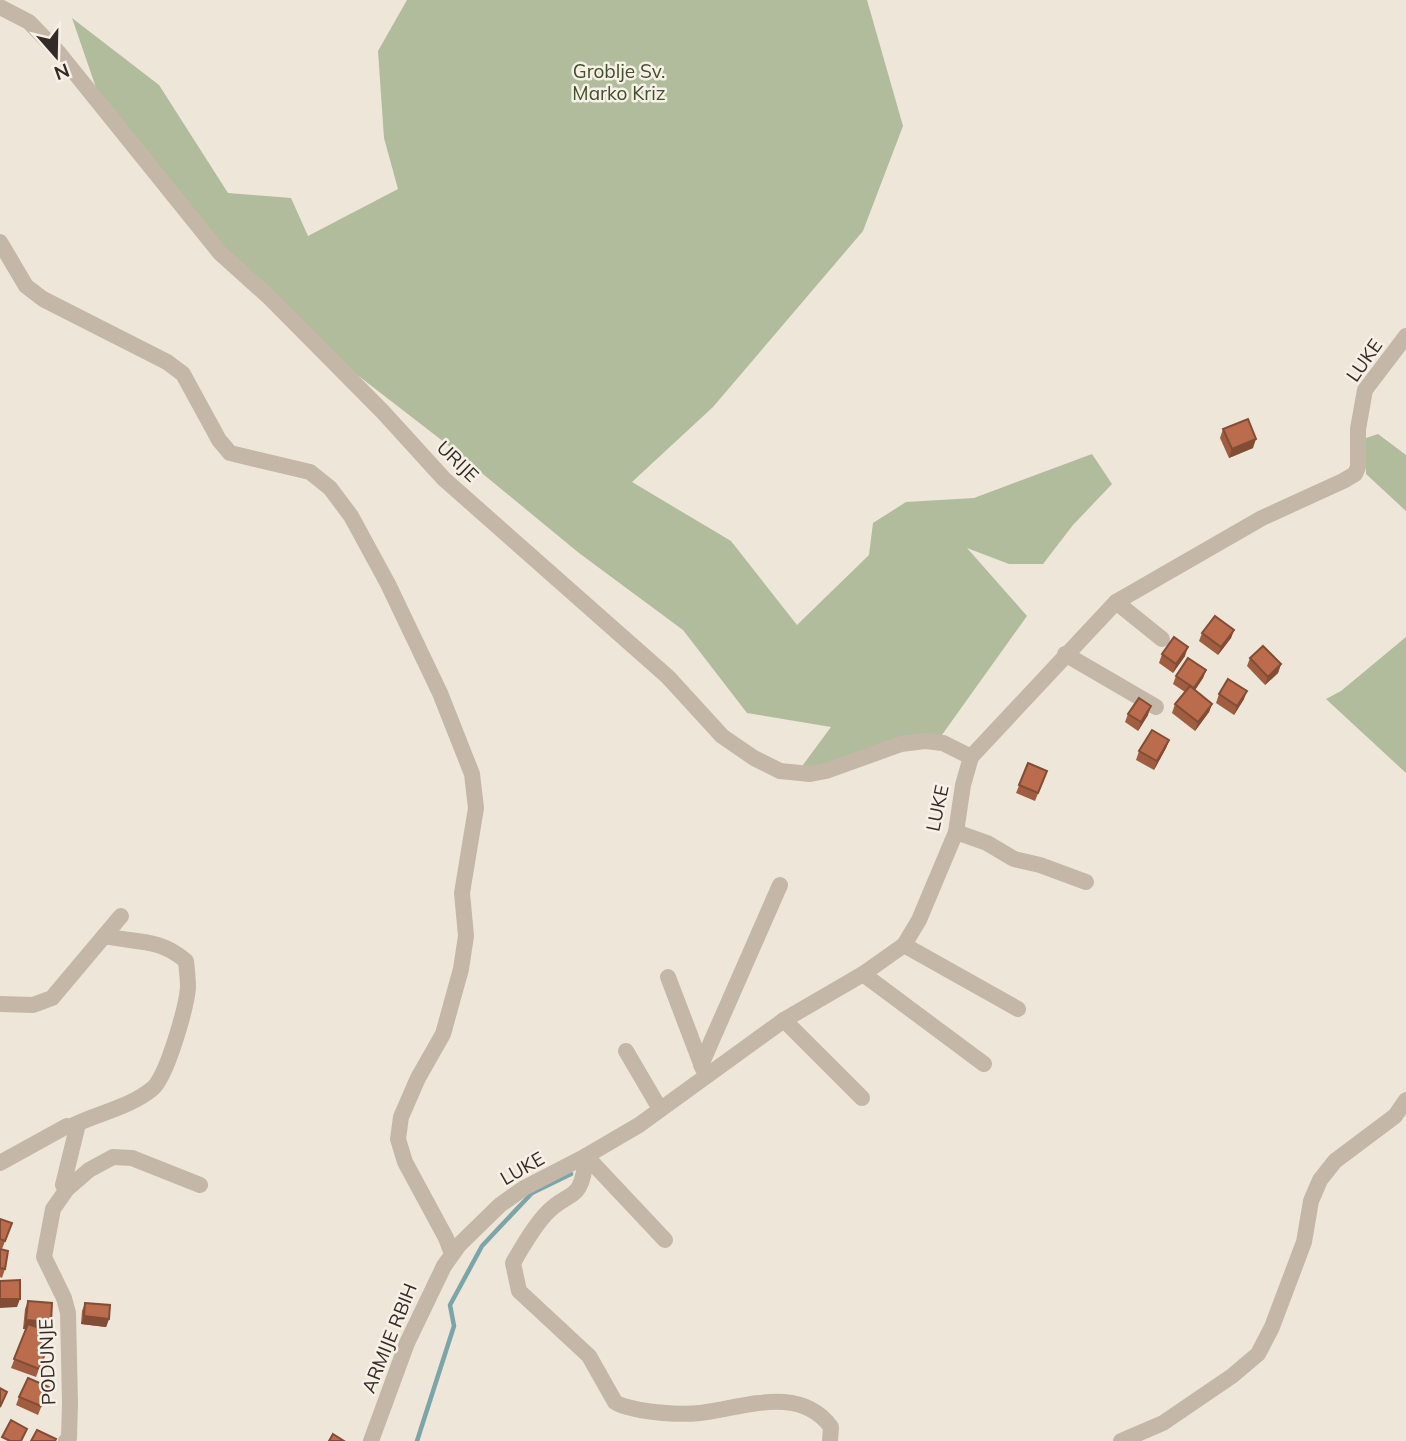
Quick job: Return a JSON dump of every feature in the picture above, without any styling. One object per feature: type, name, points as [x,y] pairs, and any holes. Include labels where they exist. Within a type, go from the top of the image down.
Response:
[{"type":"street","name":"URIJE","points":[[0,7],[29,22],[58,52],[220,254],[270,298],[383,412],[444,479],[668,677],[722,736],[754,758],[780,771],[810,774],[826,771],[901,744],[925,741],[943,743],[971,757]]},
{"type":"street","points":[[0,242],[26,286],[43,299],[156,356],[183,374],[219,440],[230,453],[310,472],[330,488],[351,516],[388,584],[440,693],[472,774],[476,808],[462,893],[466,936],[461,969],[443,1034],[418,1078],[401,1117],[398,1139],[405,1161],[452,1254]]},
{"type":"street","name":"LUKE","points":[[452,1254],[500,1205],[524,1188],[639,1125],[704,1071],[863,974],[904,945],[919,920],[956,832],[963,785],[971,757],[1116,602],[1262,518],[1355,474],[1358,467],[1358,429],[1365,390],[1406,336]]},
{"type":"street","points":[[1116,602],[1161,639]]},
{"type":"street","points":[[1065,654],[1156,707]]},
{"type":"street","points":[[956,832],[986,843],[1014,859],[1040,864],[1086,882]]},
{"type":"street","points":[[704,1071],[780,885]]},
{"type":"street","points":[[0,1004],[33,1004],[52,998],[121,915]]},
{"type":"street","points":[[0,1163],[67,1126],[116,1109],[153,1088],[161,1077],[180,1026],[188,988],[186,961],[172,949],[157,944],[104,936]]},
{"type":"street","points":[[904,945],[1018,1009]]},
{"type":"street","points":[[863,974],[984,1064]]},
{"type":"street","points":[[668,977],[704,1071]]},
{"type":"street","points":[[784,1020],[862,1098]]},
{"type":"street","points":[[626,1052],[660,1109]]},
{"type":"street","points":[[1121,1441],[1163,1423],[1232,1376],[1258,1354],[1272,1327],[1304,1242],[1311,1201],[1320,1180],[1335,1161],[1395,1116],[1406,1100]]},
{"type":"street","points":[[67,1189],[63,1185],[77,1128],[74,1125]]},
{"type":"street","points":[[586,1156],[665,1240]]},
{"type":"street","points":[[586,1156],[584,1177],[575,1194],[546,1213],[526,1239],[513,1263],[519,1291],[589,1356],[615,1402],[655,1413],[698,1413],[783,1400],[824,1417],[831,1427],[830,1441]]},
{"type":"street","name":"PODUNJE","points":[[66,1441],[69,1438],[70,1403],[68,1313],[64,1298],[44,1257],[53,1209],[67,1189],[89,1170],[113,1157],[132,1158],[200,1185]]},
{"type":"street","name":"ARMIJE RBIH","points":[[371,1441],[407,1343],[427,1298],[452,1254]]},
{"type":"green space","name":"Groblje Sv. Marko Kriz","points":[[407,0],[867,0],[903,126],[863,231],[713,407],[632,482],[731,541],[797,625],[869,555],[873,523],[906,502],[974,498],[1092,454],[1112,484],[1073,525],[1043,564],[1009,564],[967,548],[1027,616],[939,739],[797,773],[831,727],[747,713],[683,630],[579,553],[444,442],[281,316],[103,108],[72,18],[159,85],[228,193],[291,198],[308,236],[398,189],[384,138],[378,51]]},
{"type":"green space","points":[[1378,434],[1406,455],[1406,511],[1366,474],[1366,438]]},
{"type":"green space","points":[[1406,637],[1406,773],[1326,699],[1341,691]]},
{"type":"building","points":[[1248,419],[1256,439],[1232,449],[1223,429]]},
{"type":"building","points":[[1215,616],[1234,630],[1221,647],[1202,633]]},
{"type":"building","points":[[1174,637],[1188,647],[1176,664],[1162,654]]},
{"type":"building","points":[[1263,646],[1281,664],[1268,677],[1250,658]]},
{"type":"building","points":[[1188,658],[1206,670],[1194,688],[1176,676]]},
{"type":"building","points":[[1228,679],[1247,691],[1237,706],[1219,694]]},
{"type":"building","points":[[1190,686],[1212,704],[1198,722],[1175,704]]},
{"type":"building","points":[[1139,698],[1151,706],[1141,722],[1128,714]]},
{"type":"building","points":[[1152,730],[1169,740],[1157,761],[1139,751]]},
{"type":"building","points":[[1028,763],[1047,771],[1038,793],[1019,785]]},
{"type":"building","points":[[0,1219],[12,1223],[5,1241],[0,1239]]},
{"type":"building","points":[[0,1249],[8,1251],[5,1269],[0,1268]]},
{"type":"building","points":[[20,1280],[20,1299],[0,1299],[0,1281]]},
{"type":"building","points":[[28,1301],[52,1303],[51,1322],[26,1320]]},
{"type":"building","points":[[85,1303],[110,1305],[109,1319],[84,1316]]},
{"type":"building","points":[[28,1324],[53,1333],[39,1369],[14,1359]]},
{"type":"building","points":[[28,1378],[49,1387],[41,1406],[19,1397]]},
{"type":"building","points":[[0,1388],[7,1392],[0,1407]]},
{"type":"building","points":[[11,1420],[27,1429],[21,1441],[10,1441],[2,1437]]},
{"type":"building","points":[[37,1430],[56,1439],[55,1441],[31,1441]]},
{"type":"building","points":[[333,1434],[344,1441],[329,1441]]},
{"type":"waterway","points":[[417,1441],[454,1326],[450,1305],[482,1246],[532,1193],[571,1174]]}]
